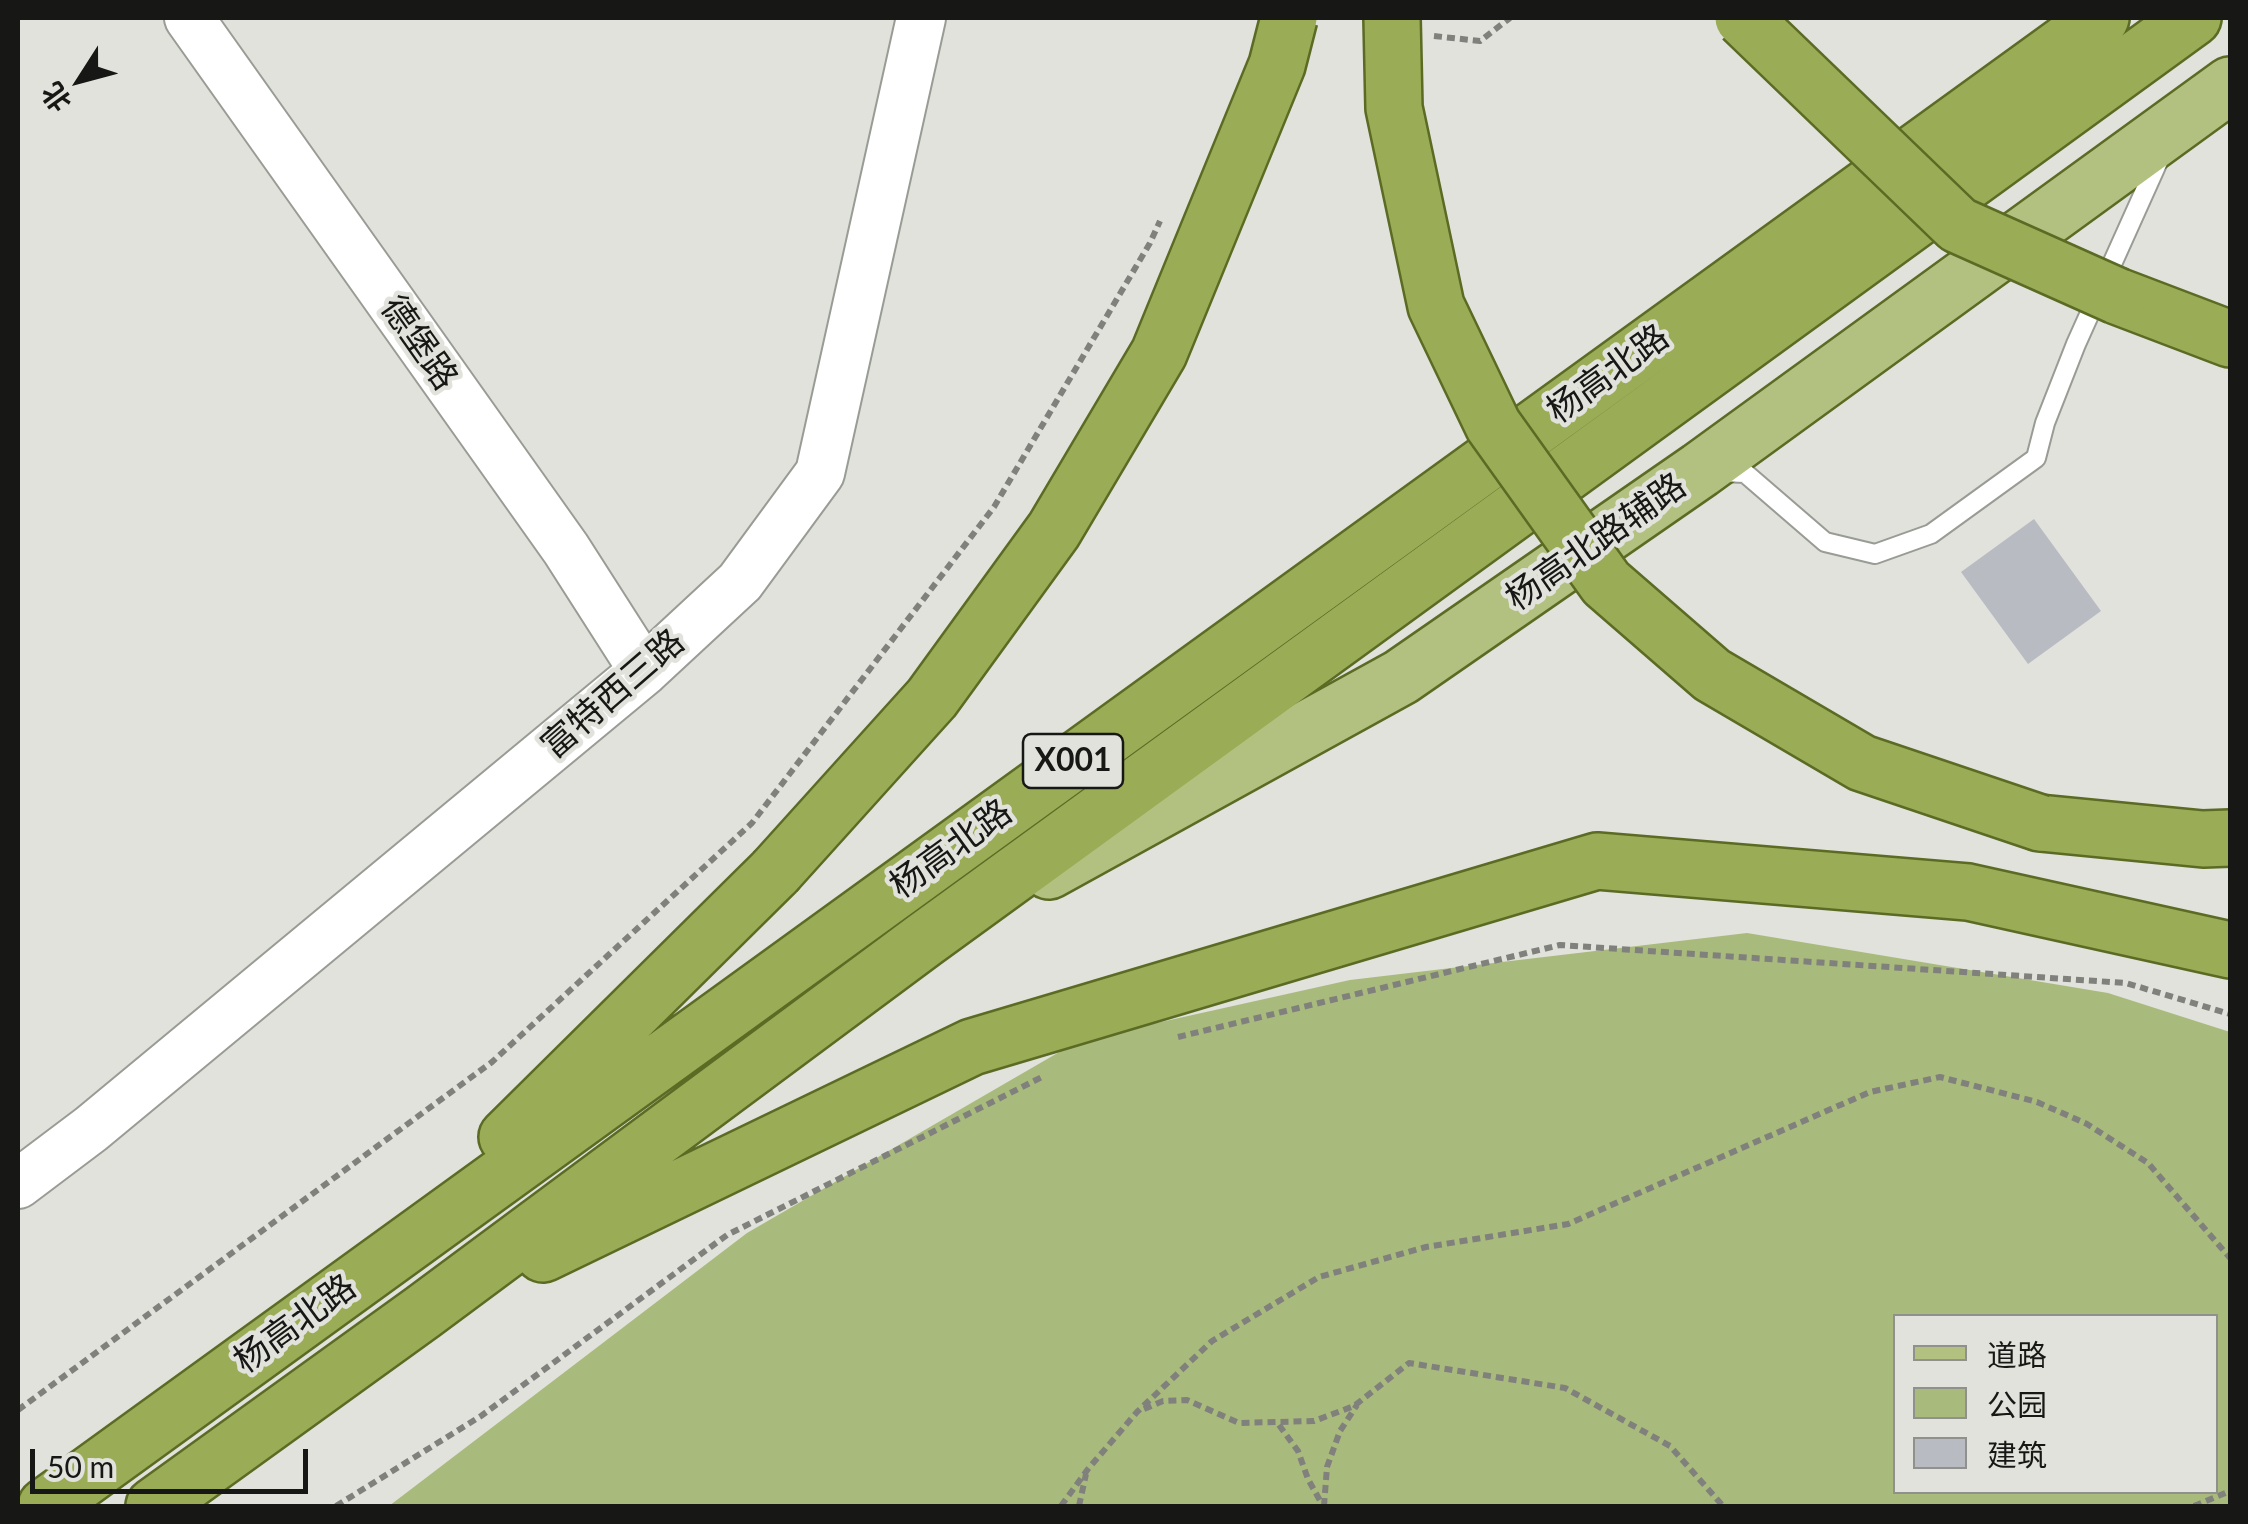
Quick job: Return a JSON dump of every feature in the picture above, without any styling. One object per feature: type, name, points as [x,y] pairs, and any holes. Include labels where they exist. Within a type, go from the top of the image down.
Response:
[{"type":"highway","points":[[384,1260],[774,872],[932,698],[1054,530],[1158,352],[1278,65],[1289,18]]},
{"type":"highway","points":[[1392,18],[1394,108],[1436,306],[1493,426],[1606,583],[1712,676],[1862,763],[2040,824],[2230,838]]},
{"type":"highway","points":[[1743,18],[1958,225],[2117,296],[2230,339]]},
{"type":"highway","name":"杨高北路","points":[[46,1506],[2100,18]]},
{"type":"highway","name":"杨高北路","points":[[154,1506],[423,1312],[924,940],[2193,18]]},
{"type":"highway","points":[[423,1312],[972,1046],[1597,861],[1968,892],[2230,950]]},
{"type":"main road","name":"杨高北路辅路","points":[[924,940],[1401,677],[1700,470],[2230,85]]},
{"type":"street","name":"德堡路","points":[[189,18],[566,549],[644,671]]},
{"type":"street","name":"富特西三路","points":[[18,1184],[90,1129],[644,671],[740,582],[820,473],[921,18]]},
{"type":"lane","points":[[1700,470],[1745,473],[1825,542],[1875,554],[1931,534],[2036,458],[2076,344],[2174,126]]},
{"type":"path","points":[[18,1410],[492,1062],[752,823],[994,508],[1150,243],[1165,208]]},
{"type":"path","points":[[1164,1040],[1560,945],[2126,984],[2230,1014]]},
{"type":"path","points":[[336,1506],[481,1416],[726,1235],[1053,1072]]},
{"type":"path","points":[[1061,1506],[1137,1412],[1212,1341],[1319,1277],[1426,1247],[1568,1224],[1870,1092],[1940,1077],[2037,1102],[2087,1124],[2148,1163],[2230,1258]]},
{"type":"path","points":[[1137,1412],[1163,1401],[1187,1400],[1238,1424],[1314,1422],[1360,1401],[1409,1363],[1564,1388],[1670,1446],[1724,1506]]},
{"type":"path","points":[[1324,1506],[1327,1467],[1340,1431],[1360,1401]]},
{"type":"path","points":[[1278,1424],[1298,1451],[1324,1506]]},
{"type":"path","points":[[1079,1506],[1088,1468]]},
{"type":"path","points":[[2194,1506],[2230,1491]]},
{"type":"green space","points":[[1747,933],[2108,993],[2230,1032],[2230,1506],[389,1506],[747,1233],[1080,1040],[1350,980]]},
{"type":"building","points":[[2034,519],[2101,611],[2028,664],[1961,572]]}]
